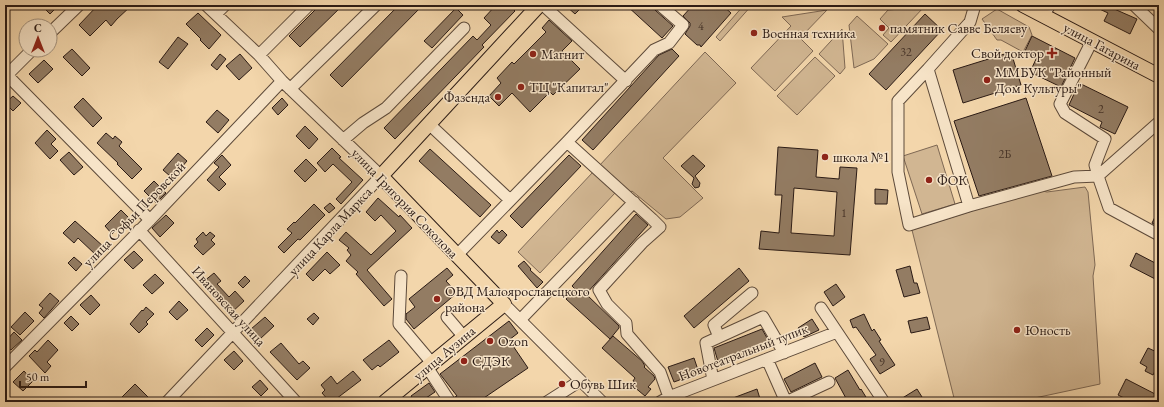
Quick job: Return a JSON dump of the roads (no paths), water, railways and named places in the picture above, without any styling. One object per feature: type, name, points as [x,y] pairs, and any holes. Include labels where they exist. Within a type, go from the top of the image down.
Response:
[{"type":"main road","name":"улица Гагарина","points":[[1023,5],[1046,10],[1092,41],[1159,75]]},
{"type":"main road","name":"улица Карла Маркса","points":[[381,176],[536,6]]},
{"type":"main road","name":"улица Григория Соколова","points":[[381,176],[504,304]]},
{"type":"main road","name":"улица Аузина","points":[[385,402],[504,304]]},
{"type":"street","points":[[58,25],[79,5]]},
{"type":"street","name":"улица Григория Соколова","points":[[206,5],[259,55],[286,85],[381,176]]},
{"type":"street","points":[[216,14],[225,5]]},
{"type":"street","points":[[259,55],[309,5]]},
{"type":"street","name":"улица Софьи Перовской","points":[[5,367],[286,85],[376,5]]},
{"type":"street","points":[[457,255],[480,233],[654,50],[669,43],[683,25],[660,5]]},
{"type":"street","points":[[975,5],[970,22],[928,70],[898,101],[898,172],[909,225],[969,206],[1074,177],[1098,176],[1159,122]]},
{"type":"street","points":[[1134,5],[1159,29]]},
{"type":"street","points":[[536,6],[626,81]]},
{"type":"street","points":[[343,140],[363,123],[386,108],[464,28]]},
{"type":"street","points":[[1092,41],[1060,104],[1065,113],[1105,139],[1095,165],[1109,208],[1159,235]]},
{"type":"street","points":[[24,58],[6,75],[150,220]]},
{"type":"street","points":[[928,70],[969,206]]},
{"type":"street","points":[[429,124],[510,200]]},
{"type":"street","points":[[567,142],[660,226],[642,243],[599,290],[607,304],[626,323],[627,334],[660,372],[664,400]]},
{"type":"street","name":"улица Карла Маркса","points":[[167,402],[381,176]]},
{"type":"street","points":[[520,320],[634,202]]},
{"type":"street","name":"Ивановская улица","points":[[140,230],[296,402]]},
{"type":"street","points":[[401,276],[399,324],[429,365],[450,402]]},
{"type":"street","points":[[719,337],[714,326],[752,293]]},
{"type":"street","name":"улица Григория Соколова","points":[[504,304],[602,402]]},
{"type":"street","name":"Новотеатральный тупик","points":[[821,308],[884,402]]},
{"type":"street","points":[[447,317],[464,337]]},
{"type":"street","points":[[713,380],[706,343],[763,317],[784,353]]},
{"type":"street","name":"Новотеатральный тупик","points":[[664,400],[837,332]]},
{"type":"street","points":[[767,359],[786,402],[829,382]]},
{"type":"street","points":[[549,401],[580,381]]},
{"type":"place","name":"памятник Савве Беляеву","points":[[882,28]]},
{"type":"place","name":"Военная техника","points":[[754,33]]},
{"type":"place","name":"Свой доктор","points":[[1052,53]]},
{"type":"place","name":"Магнит","points":[[533,54]]},
{"type":"place","name":"ММБУК \"Районный Дом Культуры\"","points":[[987,80]]},
{"type":"place","name":"ТЦ \"Капитал\"","points":[[521,87]]},
{"type":"place","name":"Фазенда","points":[[498,97]]},
{"type":"place","name":"школа №1","points":[[825,157]]},
{"type":"place","name":"ФОК","points":[[929,180]]},
{"type":"place","name":"ОВД Малоярославецкого района","points":[[437,299]]},
{"type":"place","name":"Юность","points":[[1017,330]]},
{"type":"place","name":"Ozon","points":[[490,341]]},
{"type":"place","name":"СДЭК","points":[[464,361]]},
{"type":"place","name":"Обувь Шик","points":[[562,384]]}]
